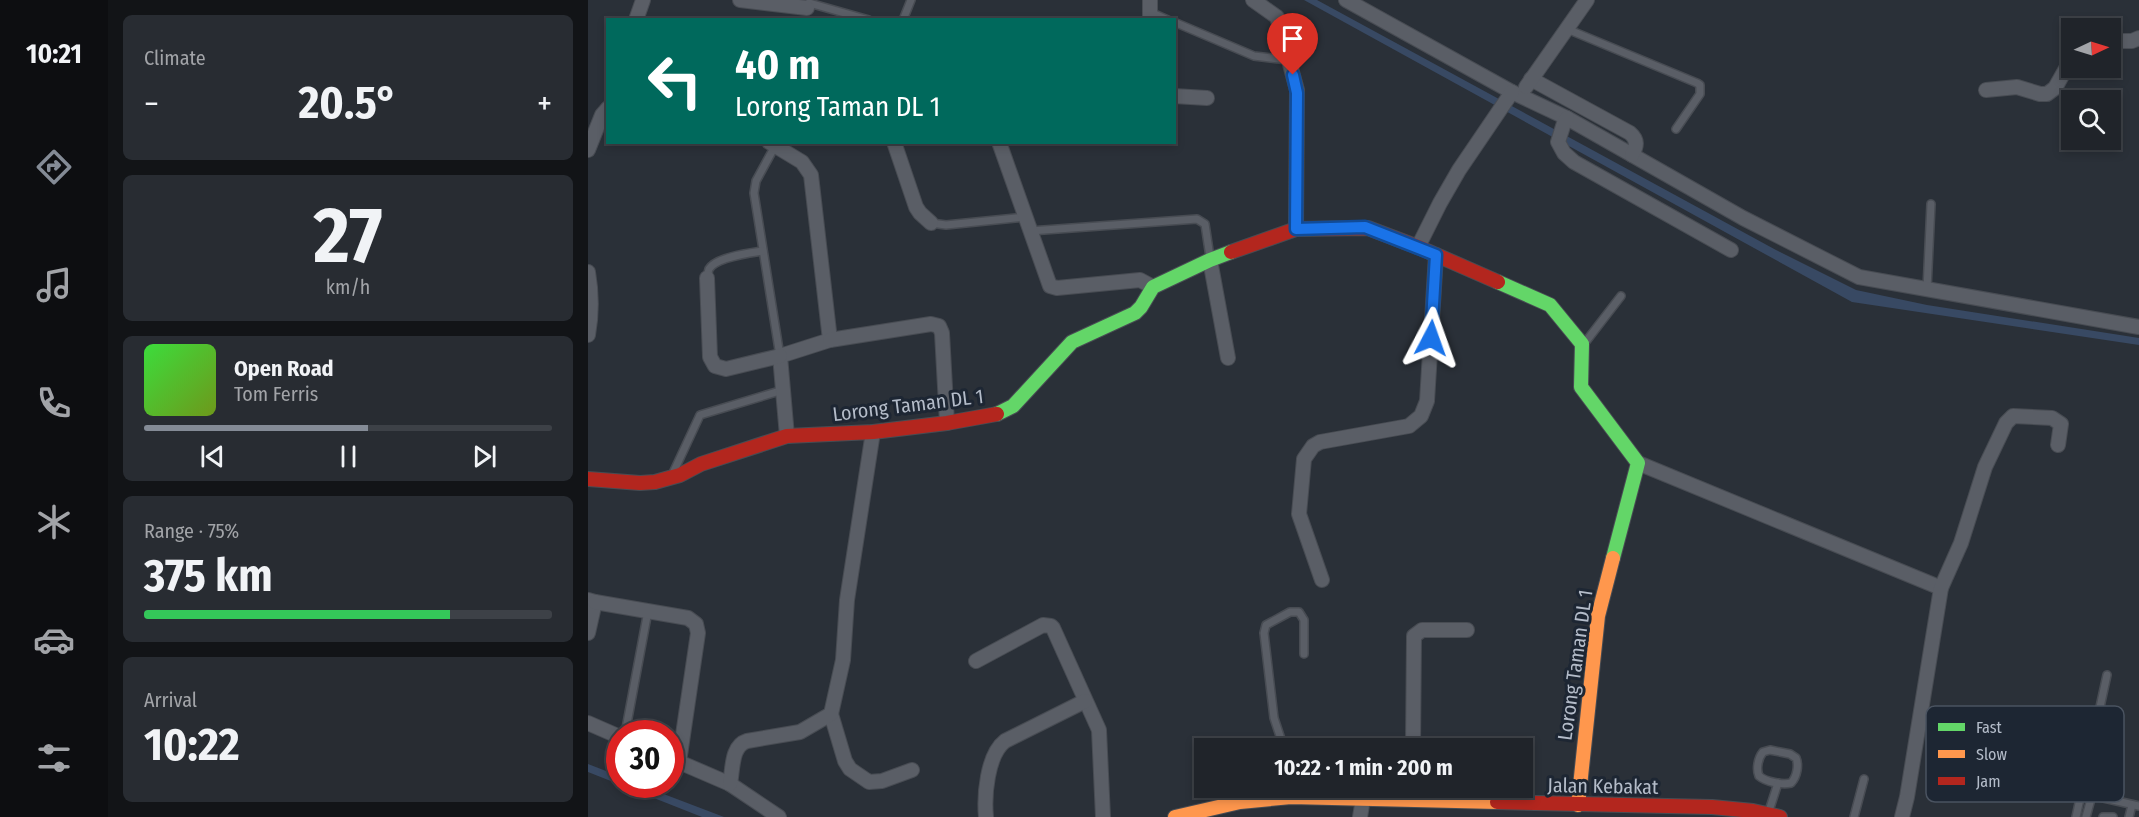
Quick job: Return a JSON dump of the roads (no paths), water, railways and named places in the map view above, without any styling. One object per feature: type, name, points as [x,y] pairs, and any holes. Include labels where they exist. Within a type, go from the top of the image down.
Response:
[{"type":"street","points":[[637,18],[643,0]]},
{"type":"street","points":[[740,0],[807,8]]},
{"type":"street","points":[[1253,0],[1277,16],[1297,93],[1296,229]]},
{"type":"street","points":[[1346,0],[1513,96],[1585,128],[1743,218],[1858,276],[2139,327]]},
{"type":"street","points":[[1418,247],[1440,203],[1494,119],[1531,79],[1587,0]]},
{"type":"street","points":[[2121,40],[2132,41],[2139,38]]},
{"type":"street","points":[[1986,90],[2017,87],[2048,94],[2061,77]]},
{"type":"street","points":[[1531,79],[1634,136],[1637,146],[1632,155]]},
{"type":"street","points":[[1176,96],[1207,98]]},
{"type":"street","points":[[588,150],[606,110]]},
{"type":"street","points":[[1585,128],[1594,112]]},
{"type":"street","points":[[1566,121],[1558,142],[1564,153],[1574,162],[1731,250]]},
{"type":"street","points":[[772,144],[802,162],[811,175],[830,340]]},
{"type":"street","points":[[895,144],[916,207],[931,223]]},
{"type":"street","points":[[1000,144],[1048,283],[1054,287],[1140,280],[1153,287]]},
{"type":"street","name":"Lorong Taman DL 1","points":[[588,479],[655,482],[671,478],[701,464],[787,436],[873,432],[947,423],[1006,411],[1072,342],[1134,312],[1153,287],[1210,260],[1296,229],[1365,227],[1418,247],[1548,303],[1582,346]]},
{"type":"street","points":[[1322,580],[1300,517],[1304,459],[1313,446],[1320,442],[1409,426],[1421,416],[1427,401],[1436,255]]},
{"type":"street","points":[[1210,260],[1228,358]]},
{"type":"street","points":[[588,273],[592,294],[588,335]]},
{"type":"street","points":[[707,278],[710,357],[715,366],[726,369],[780,356],[830,340],[932,324],[939,326],[942,333],[947,423]]},
{"type":"street","points":[[1582,346],[1581,387],[1638,463],[1941,588]]},
{"type":"street","points":[[780,356],[787,436]]},
{"type":"street","points":[[1902,817],[1941,588],[1960,543],[1985,467],[2006,423],[2013,416],[2052,418],[2061,424],[2058,445]]},
{"type":"street","points":[[873,432],[847,600],[843,660],[831,714],[844,761],[850,769],[869,782],[882,781],[912,770]]},
{"type":"street","name":"Lorong Taman DL 1","points":[[1578,805],[1598,616],[1638,463]]},
{"type":"street","points":[[588,633],[591,601],[688,618],[696,624],[698,628],[682,720]]},
{"type":"street","points":[[976,661],[1043,625],[1050,626],[1099,732],[1102,817]]},
{"type":"street","points":[[1413,738],[1414,636],[1422,630],[1467,630]]},
{"type":"street","points":[[986,817],[985,802],[990,771],[993,756],[998,748],[1005,741],[1085,701]]},
{"type":"street","points":[[730,784],[736,751],[743,742],[800,732],[831,714]]},
{"type":"street","points":[[588,723],[606,731]]},
{"type":"street","points":[[684,764],[730,784],[779,817]]},
{"type":"street","name":"Jalan Kebakat","points":[[1175,817],[1260,798]]},
{"type":"street","name":"Jalan Kebakat","points":[[1353,798],[1373,798]]},
{"type":"street","name":"Jalan Kebakat","points":[[1443,798],[1530,810],[1578,805],[1637,812],[1712,807],[1774,816]]},
{"type":"street","points":[[1360,817],[1363,799]]},
{"type":"lane","points":[[904,18],[910,0]]},
{"type":"lane","points":[[807,8],[859,18]]},
{"type":"lane","points":[[1150,10],[1164,18]]},
{"type":"lane","points":[[1176,23],[1254,56],[1289,60]]},
{"type":"lane","points":[[1567,29],[1697,83],[1700,86],[1700,94],[1676,129]]},
{"type":"lane","points":[[772,144],[754,189],[780,356]]},
{"type":"lane","points":[[1927,290],[1931,204]]},
{"type":"lane","points":[[931,223],[946,225],[1025,217]]},
{"type":"lane","points":[[1030,231],[1198,219],[1203,221],[1206,227],[1210,260]]},
{"type":"lane","points":[[707,278],[710,268],[717,262],[742,254],[763,251]]},
{"type":"lane","points":[[1582,346],[1621,296]]},
{"type":"lane","points":[[671,478],[700,415],[783,390]]},
{"type":"lane","points":[[628,720],[648,611]]},
{"type":"lane","points":[[1281,738],[1274,718],[1264,633],[1266,625],[1290,612],[1299,612],[1304,620],[1304,654]]},
{"type":"lane","points":[[2100,706],[2107,675]]},
{"type":"lane","points":[[1767,750],[1790,754],[1797,761],[1794,780],[1788,784],[1778,783],[1758,776],[1759,758],[1767,750]]},
{"type":"lane","points":[[1854,817],[1864,779]]},
{"type":"lane","points":[[1774,816],[1778,783]]},
{"type":"lane","points":[[2076,817],[2079,802]]},
{"type":"lane","points":[[2086,817],[2090,802]]},
{"type":"lane","points":[[2119,802],[2135,806],[2129,817]]},
{"type":"lane","points":[[2103,817],[2113,817]]},
{"type":"water","points":[[1304,0],[1317,0],[1776,250],[1856,290],[1927,305],[2139,338],[2139,345],[1852,302]]},
{"type":"water","points":[[588,764],[606,771],[606,779],[588,772]]},
{"type":"water","points":[[654,798],[674,798],[724,817],[702,817]]}]
